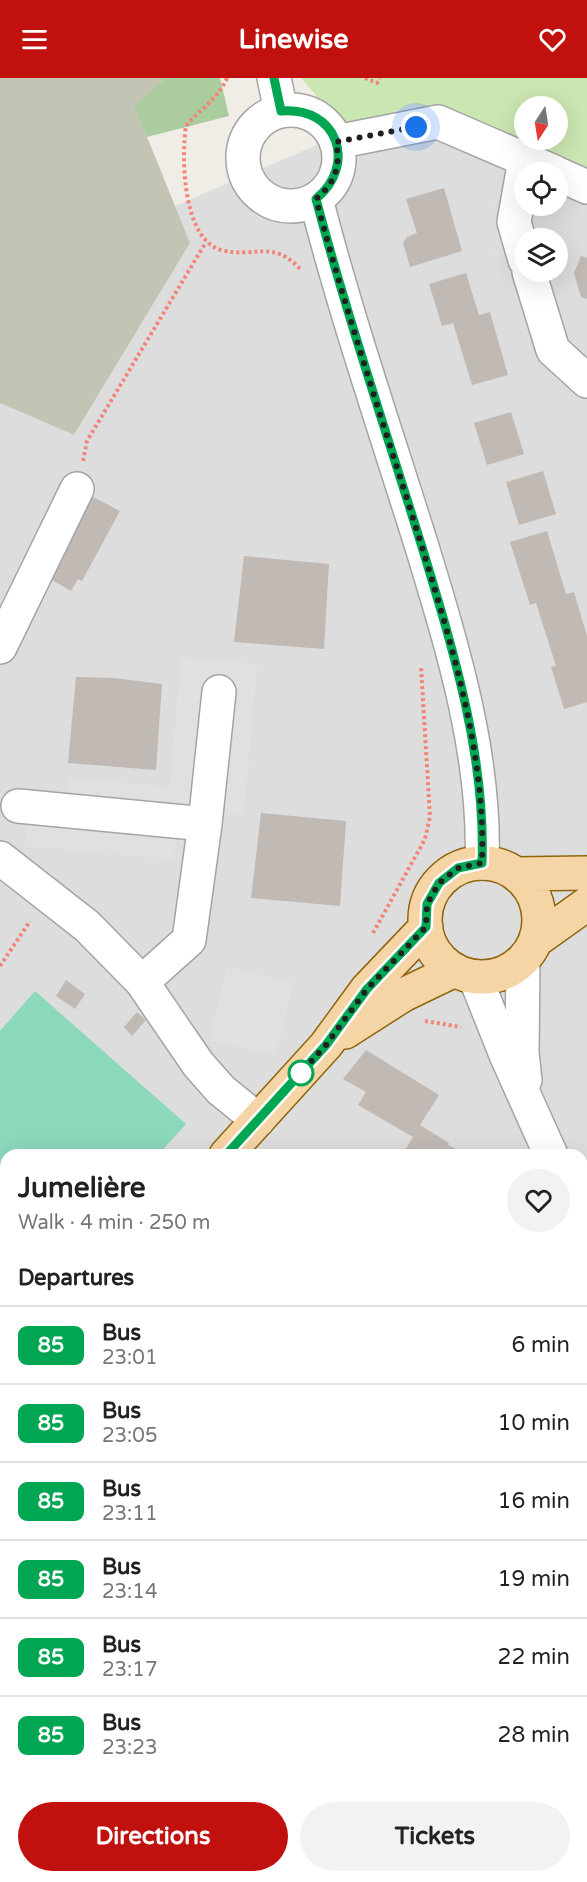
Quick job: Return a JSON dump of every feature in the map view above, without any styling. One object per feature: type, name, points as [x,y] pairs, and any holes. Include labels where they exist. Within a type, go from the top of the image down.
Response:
[{"type":"main road","points":[[465,974],[435,952],[426,927],[427,904],[439,883],[458,868],[482,863],[500,866],[516,874],[527,885],[539,912],[529,950]]},
{"type":"main road","points":[[516,874],[587,873]]},
{"type":"main road","points":[[326,1045],[403,995],[465,974],[501,974],[587,904]]},
{"type":"main road","points":[[231,1149],[326,1045],[367,989],[426,927]]},
{"type":"street","points":[[274,78],[281,111]]},
{"type":"street","points":[[295,110],[321,120],[336,142],[339,158],[336,175],[328,189],[316,199],[300,205],[284,206],[268,200],[255,190],[246,176],[244,151],[253,128],[265,117],[281,111],[295,110]]},
{"type":"street","points":[[336,142],[438,122],[530,162]]},
{"type":"street","points":[[568,179],[587,187]]},
{"type":"street","points":[[316,199],[442,615],[477,764],[483,820],[482,863]]},
{"type":"street","points":[[532,282],[553,350],[586,384]]},
{"type":"street","points":[[0,646],[77,489]]},
{"type":"street","points":[[142,982],[189,940],[205,824],[219,692]]},
{"type":"street","points":[[18,806],[205,824]]},
{"type":"street","points":[[0,858],[87,926],[142,982],[198,1065],[221,1089],[258,1120]]},
{"type":"street","points":[[527,1097],[522,1053],[529,950]]},
{"type":"street","points":[[465,974],[527,1097],[549,1149]]},
{"type":"path","points":[[227,78],[214,101],[204,106],[186,126],[184,139],[187,196],[206,242],[220,249],[238,253],[265,249],[280,253],[294,262],[306,275]]},
{"type":"path","points":[[365,78],[377,83],[380,78]]},
{"type":"path","points":[[77,489],[87,441],[206,242]]},
{"type":"path","points":[[384,971],[373,954],[373,933],[425,839],[430,817],[421,659]]},
{"type":"path","points":[[0,966],[47,896]]},
{"type":"shaded area","points":[[0,78],[165,78],[135,107],[190,243],[74,435],[0,403]]},
{"type":"shaded area","points":[[414,103],[514,142],[514,150],[534,150],[564,162],[514,162],[514,216],[568,216],[568,164],[587,171],[587,1149],[0,1149],[0,403],[74,435],[190,243],[175,206]]},
{"type":"shaded area","points":[[181,657],[257,664],[244,815],[179,810],[174,859],[25,846],[29,795],[68,798],[70,778],[170,787]]},
{"type":"shaded area","points":[[227,967],[293,982],[276,1056],[210,1040]]},
{"type":"green space","points":[[165,78],[220,78],[229,116],[147,137],[134,107]]},
{"type":"green space","points":[[301,78],[587,78],[587,171],[534,150],[568,150],[568,96],[514,96],[514,142],[414,103],[348,132]]},
{"type":"green space","points":[[35,991],[186,1124],[163,1149],[0,1149],[0,1031]]},
{"type":"building","points":[[444,188],[462,251],[410,267],[403,243],[407,237],[417,233],[406,199]]},
{"type":"building","points":[[581,256],[587,258],[587,299],[581,297],[574,273]]},
{"type":"building","points":[[466,273],[479,315],[490,312],[508,375],[472,385],[453,323],[442,326],[429,284]]},
{"type":"building","points":[[511,412],[524,454],[487,465],[474,423]]},
{"type":"building","points":[[543,471],[556,514],[519,525],[506,482]]},
{"type":"building","points":[[93,497],[120,511],[82,581],[78,579],[71,591],[52,580]]},
{"type":"building","points":[[547,531],[566,594],[574,592],[587,636],[587,702],[564,709],[551,667],[556,666],[536,603],[530,605],[510,542]]},
{"type":"building","points":[[244,556],[329,564],[324,649],[234,642]]},
{"type":"building","points":[[76,677],[114,678],[162,684],[156,770],[68,763]]},
{"type":"building","points":[[261,813],[346,821],[340,906],[251,898]]},
{"type":"building","points":[[66,980],[85,994],[75,1009],[56,996]]},
{"type":"building","points":[[137,1012],[146,1020],[132,1036],[124,1027]]},
{"type":"building","points":[[366,1050],[439,1095],[420,1125],[456,1149],[406,1149],[413,1137],[358,1105],[366,1092],[343,1079]]},
{"type":"bus line","name":"85","points":[[231,1149],[326,1045],[367,989],[426,927],[427,904],[439,883],[458,868],[482,863],[483,820],[477,764],[442,615],[329,250],[316,199],[328,189],[336,175],[339,158],[336,142],[330,130],[321,120],[308,113],[295,110],[281,111],[274,78]]},
{"type":"route","points":[[301,1073],[299,1075],[326,1045],[367,989],[426,927],[427,904],[439,883],[458,868],[482,863],[483,820],[477,764],[442,615],[329,250],[316,199],[328,189],[336,175],[339,158],[336,142],[416,127]]}]
